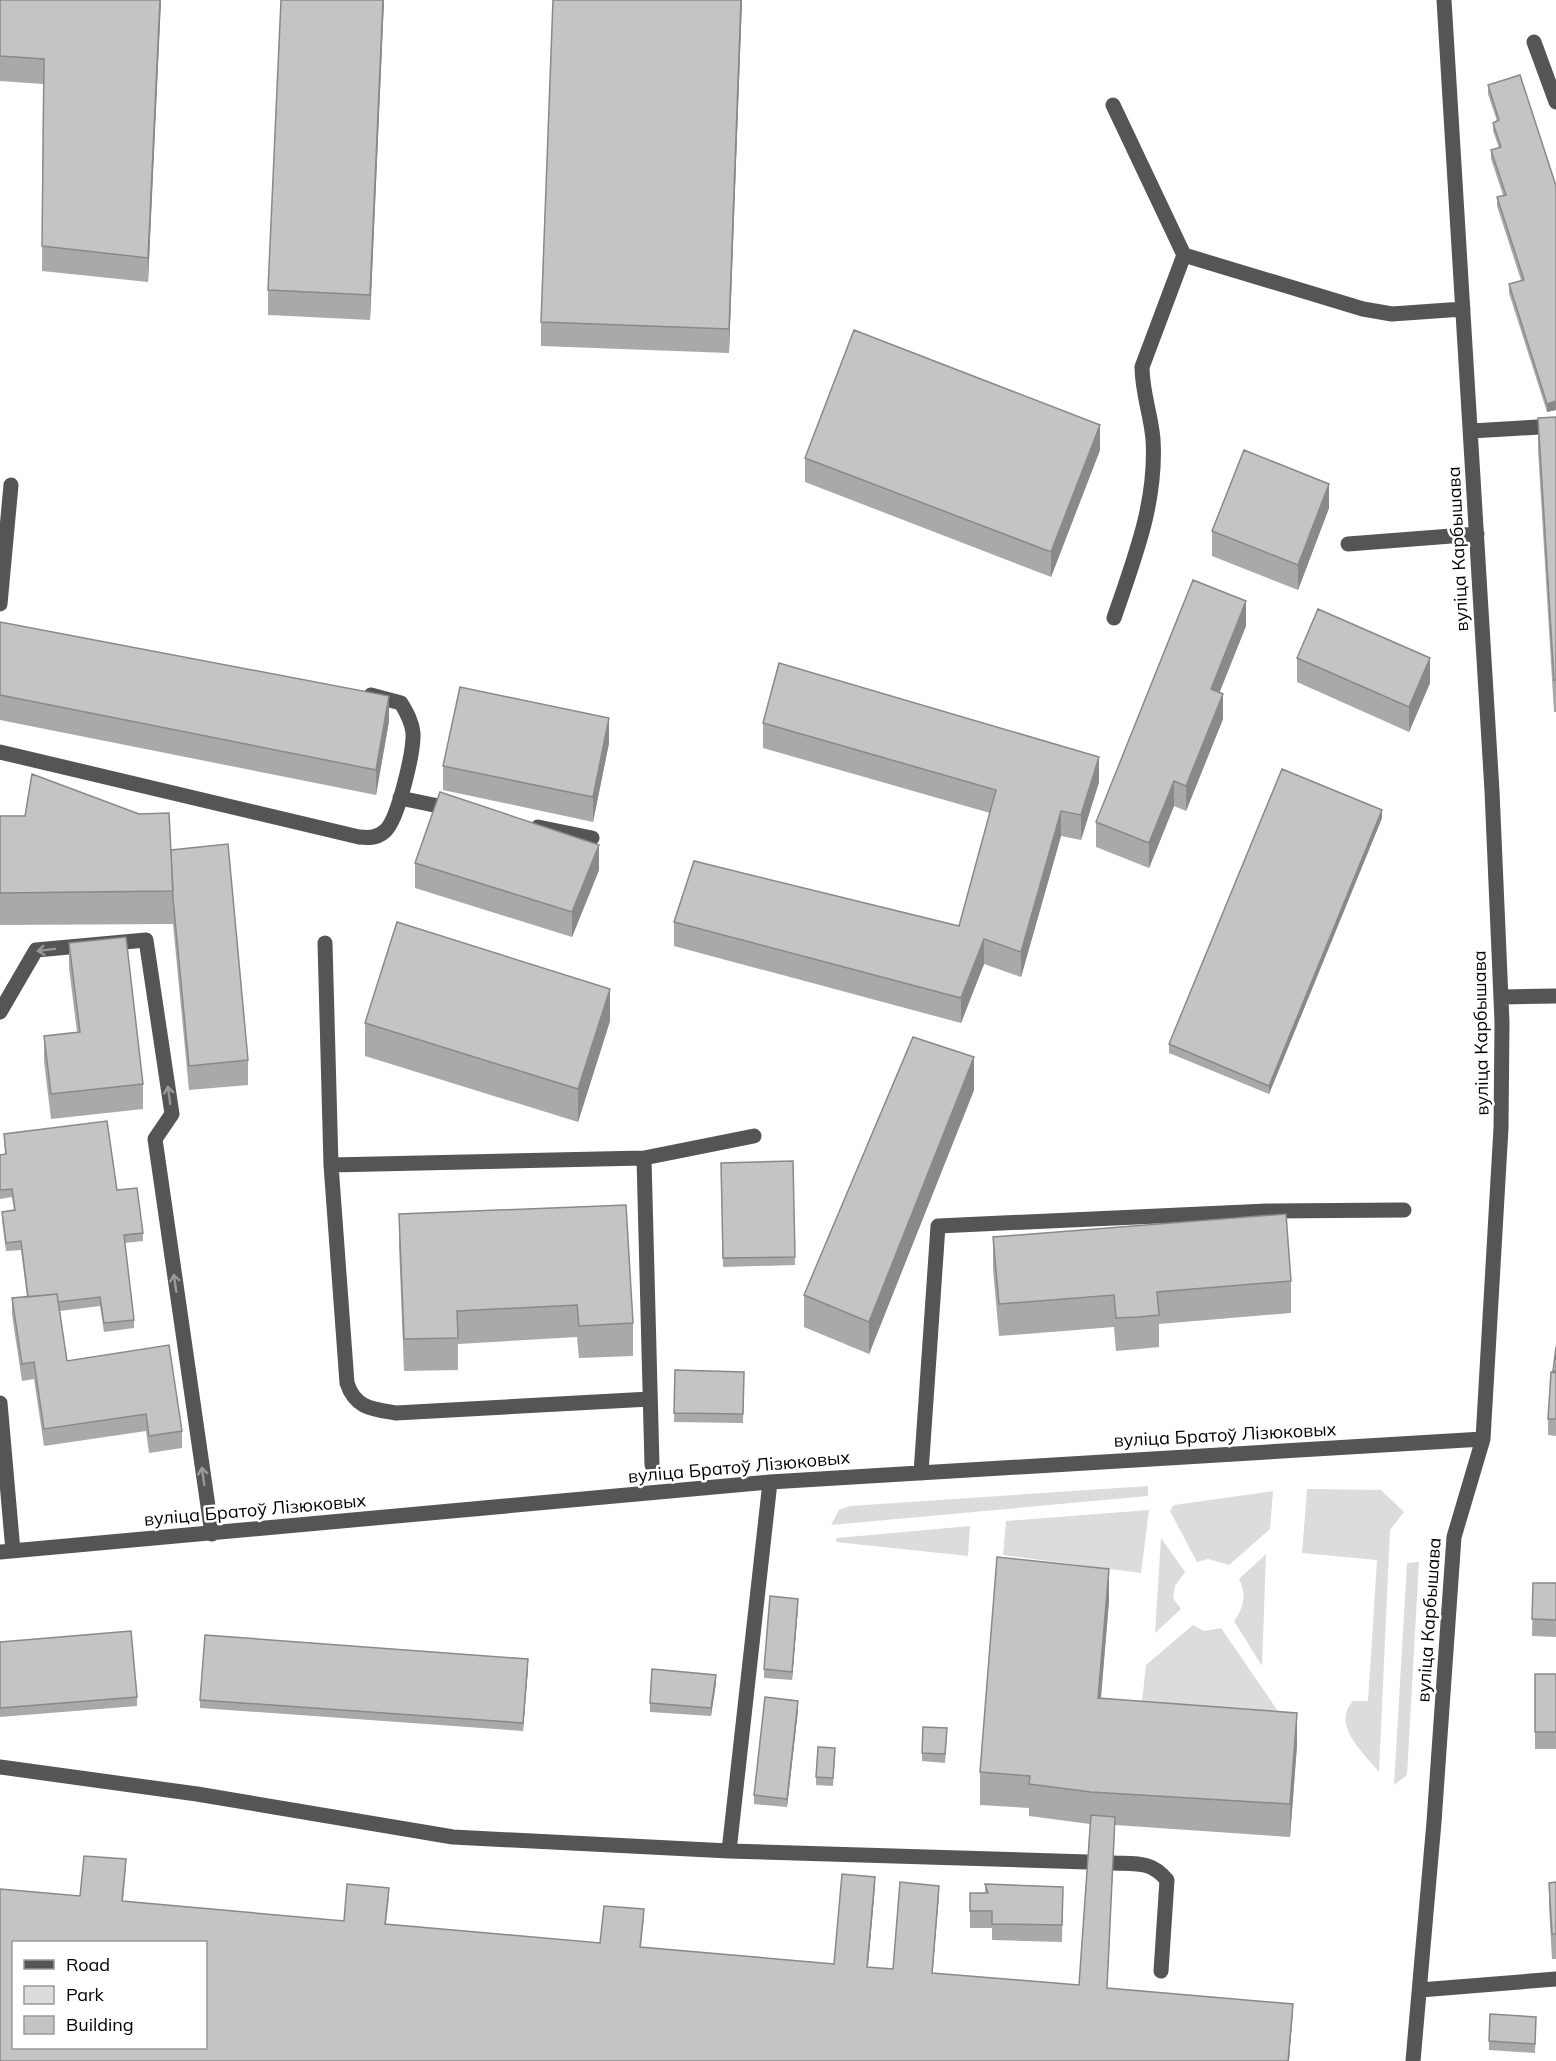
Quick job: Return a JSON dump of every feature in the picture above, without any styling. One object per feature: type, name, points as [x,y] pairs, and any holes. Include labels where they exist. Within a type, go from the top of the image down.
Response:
[{"type":"street","name":"вуліца Карбышава","points":[[1413,2061],[1454,1537],[1483,1439],[1501,1128],[1502,998],[1471,431],[1443,0]]},
{"type":"street","points":[[1534,42],[1556,102]]},
{"type":"street","points":[[1113,105],[1184,255],[1142,367],[1142,381],[1153,438],[1148,516],[1114,618]]},
{"type":"street","points":[[1184,255],[1363,309],[1392,314],[1463,309]]},
{"type":"street","points":[[1471,431],[1556,426]]},
{"type":"street","points":[[0,604],[10,485]]},
{"type":"street","points":[[1348,543],[1477,534]]},
{"type":"street","points":[[0,752],[359,837],[374,838],[386,830],[398,811],[413,735],[408,715],[401,703],[357,692]]},
{"type":"street","points":[[400,798],[468,812]]},
{"type":"street","points":[[524,824],[592,838]]},
{"type":"street","points":[[0,1012],[36,950],[146,940],[172,1114],[154,1139],[212,1534]]},
{"type":"street","points":[[325,943],[331,1165],[347,1383],[351,1395],[359,1404],[396,1413],[650,1400]]},
{"type":"street","points":[[1502,998],[1556,996]]},
{"type":"street","points":[[331,1165],[644,1158],[754,1136]]},
{"type":"street","points":[[644,1158],[652,1465]]},
{"type":"street","points":[[921,1473],[938,1226],[1267,1211],[1404,1210]]},
{"type":"street","points":[[0,1403],[6,1551]]},
{"type":"street","name":"вуліца Братоў Лізюковых","points":[[6,1551],[770,1482],[1483,1439]]},
{"type":"street","points":[[729,1851],[770,1482]]},
{"type":"street","points":[[0,1767],[196,1794],[453,1838],[729,1851],[1088,1862]]},
{"type":"street","points":[[1113,1863],[1141,1864],[1157,1868],[1167,1880],[1161,1971]]},
{"type":"street","points":[[1420,1990],[1556,1979]]},
{"type":"green space","points":[[1148,1486],[1148,1496],[831,1525],[839,1510],[850,1506]]},
{"type":"green space","points":[[1307,1489],[1381,1490],[1404,1512],[1390,1530],[1379,1772],[1352,1738],[1347,1729],[1346,1719],[1347,1710],[1353,1701],[1368,1701],[1377,1560],[1302,1553]]},
{"type":"green space","points":[[1273,1491],[1270,1529],[1229,1565],[1208,1559],[1197,1562],[1170,1511],[1174,1505]]},
{"type":"green space","points":[[1149,1510],[1141,1573],[1003,1555],[1006,1521]]},
{"type":"green space","points":[[970,1526],[968,1556],[836,1542],[837,1538]]},
{"type":"green space","points":[[1161,1538],[1185,1572],[1175,1586],[1173,1598],[1181,1609],[1155,1633]]},
{"type":"green space","points":[[1266,1554],[1262,1666],[1234,1621],[1243,1601],[1243,1590],[1239,1579]]},
{"type":"green space","points":[[1419,1562],[1407,1775],[1394,1785],[1407,1563]]},
{"type":"green space","points":[[1193,1625],[1204,1631],[1221,1628],[1280,1714],[1142,1702],[1146,1665]]},
{"type":"building","points":[[0,0],[160,0],[148,258],[42,246],[44,59],[0,56]]},
{"type":"building","points":[[281,0],[383,0],[370,295],[268,290]]},
{"type":"building","points":[[553,0],[741,0],[729,329],[541,322]]},
{"type":"building","points":[[1520,75],[1556,186],[1556,401],[1547,404],[1509,284],[1524,280],[1497,197],[1506,195],[1491,150],[1501,147],[1493,123],[1499,120],[1488,85]]},
{"type":"building","points":[[854,330],[1100,425],[1051,552],[805,458]]},
{"type":"building","points":[[1556,417],[1556,680],[1554,680],[1538,418]]},
{"type":"building","points":[[1244,450],[1329,484],[1298,565],[1212,531]]},
{"type":"building","points":[[1193,580],[1246,601],[1211,689],[1223,694],[1186,786],[1174,781],[1149,843],[1096,822]]},
{"type":"building","points":[[1318,609],[1430,658],[1409,707],[1297,658]]},
{"type":"building","points":[[0,622],[389,696],[376,770],[0,695]]},
{"type":"building","points":[[779,663],[1099,757],[1081,815],[1061,811],[1021,952],[984,939],[961,998],[674,922],[694,861],[959,926],[996,790],[763,723]]},
{"type":"building","points":[[460,687],[609,718],[593,797],[443,766]]},
{"type":"building","points":[[1282,769],[1382,810],[1269,1086],[1169,1044]]},
{"type":"building","points":[[32,774],[139,814],[169,813],[173,891],[0,893],[0,816],[25,816]]},
{"type":"building","points":[[440,792],[599,845],[572,912],[415,863]]},
{"type":"building","points":[[228,844],[248,1060],[189,1066],[173,899],[171,850]]},
{"type":"building","points":[[397,922],[610,989],[578,1089],[365,1023]]},
{"type":"building","points":[[126,937],[143,1084],[51,1094],[44,1036],[80,1032],[69,943]]},
{"type":"building","points":[[913,1037],[974,1057],[869,1322],[804,1295]]},
{"type":"building","points":[[107,1121],[117,1190],[137,1188],[143,1233],[124,1235],[134,1320],[104,1323],[100,1297],[58,1302],[57,1294],[28,1297],[21,1241],[6,1243],[2,1212],[15,1210],[12,1189],[0,1190],[0,1155],[6,1154],[4,1134]]},
{"type":"building","points":[[793,1161],[795,1257],[723,1258],[721,1163]]},
{"type":"building","points":[[626,1205],[633,1323],[579,1326],[577,1305],[457,1311],[458,1338],[404,1339],[399,1214]]},
{"type":"building","points":[[1286,1214],[1291,1281],[1157,1292],[1159,1315],[1139,1317],[1116,1318],[1114,1295],[999,1304],[993,1237]]},
{"type":"building","points":[[57,1294],[67,1361],[169,1345],[182,1431],[149,1436],[146,1414],[44,1429],[34,1362],[22,1364],[12,1298]]},
{"type":"building","points":[[1556,1347],[1556,1371],[1553,1371]]},
{"type":"building","points":[[675,1370],[744,1372],[743,1414],[674,1413]]},
{"type":"building","points":[[1551,1372],[1556,1373],[1556,1419],[1548,1419]]},
{"type":"building","points":[[997,1557],[1109,1569],[1098,1698],[1297,1713],[1290,1804],[1091,1792],[1029,1784],[1030,1776],[980,1772]]},
{"type":"building","points":[[1533,1583],[1556,1583],[1556,1620],[1532,1619]]},
{"type":"building","points":[[770,1596],[798,1599],[792,1672],[764,1669]]},
{"type":"building","points":[[131,1631],[137,1697],[0,1708],[0,1642]]},
{"type":"building","points":[[205,1635],[528,1659],[523,1723],[200,1700]]},
{"type":"building","points":[[652,1669],[716,1675],[711,1708],[650,1703]]},
{"type":"building","points":[[1535,1674],[1556,1674],[1556,1732],[1535,1732]]},
{"type":"building","points":[[765,1697],[798,1701],[787,1799],[754,1795]]},
{"type":"building","points":[[923,1727],[947,1728],[945,1754],[922,1753]]},
{"type":"building","points":[[818,1747],[835,1748],[833,1778],[816,1777]]},
{"type":"building","points":[[1091,1815],[1115,1817],[1107,1988],[1293,2004],[1288,2061],[0,2061],[0,1889],[80,1896],[84,1856],[126,1859],[122,1901],[344,1921],[347,1884],[389,1888],[385,1924],[600,1943],[604,1906],[644,1909],[640,1947],[834,1964],[842,1874],[875,1877],[867,1967],[893,1969],[900,1882],[939,1886],[932,1973],[1079,1985]]},
{"type":"building","points":[[1556,1882],[1556,1934],[1552,1934],[1549,1883]]},
{"type":"building","points":[[985,1884],[1063,1887],[1062,1925],[992,1924],[992,1911],[970,1911],[970,1893],[988,1893]]},
{"type":"building","points":[[1490,2014],[1536,2017],[1535,2044],[1489,2041]]}]
